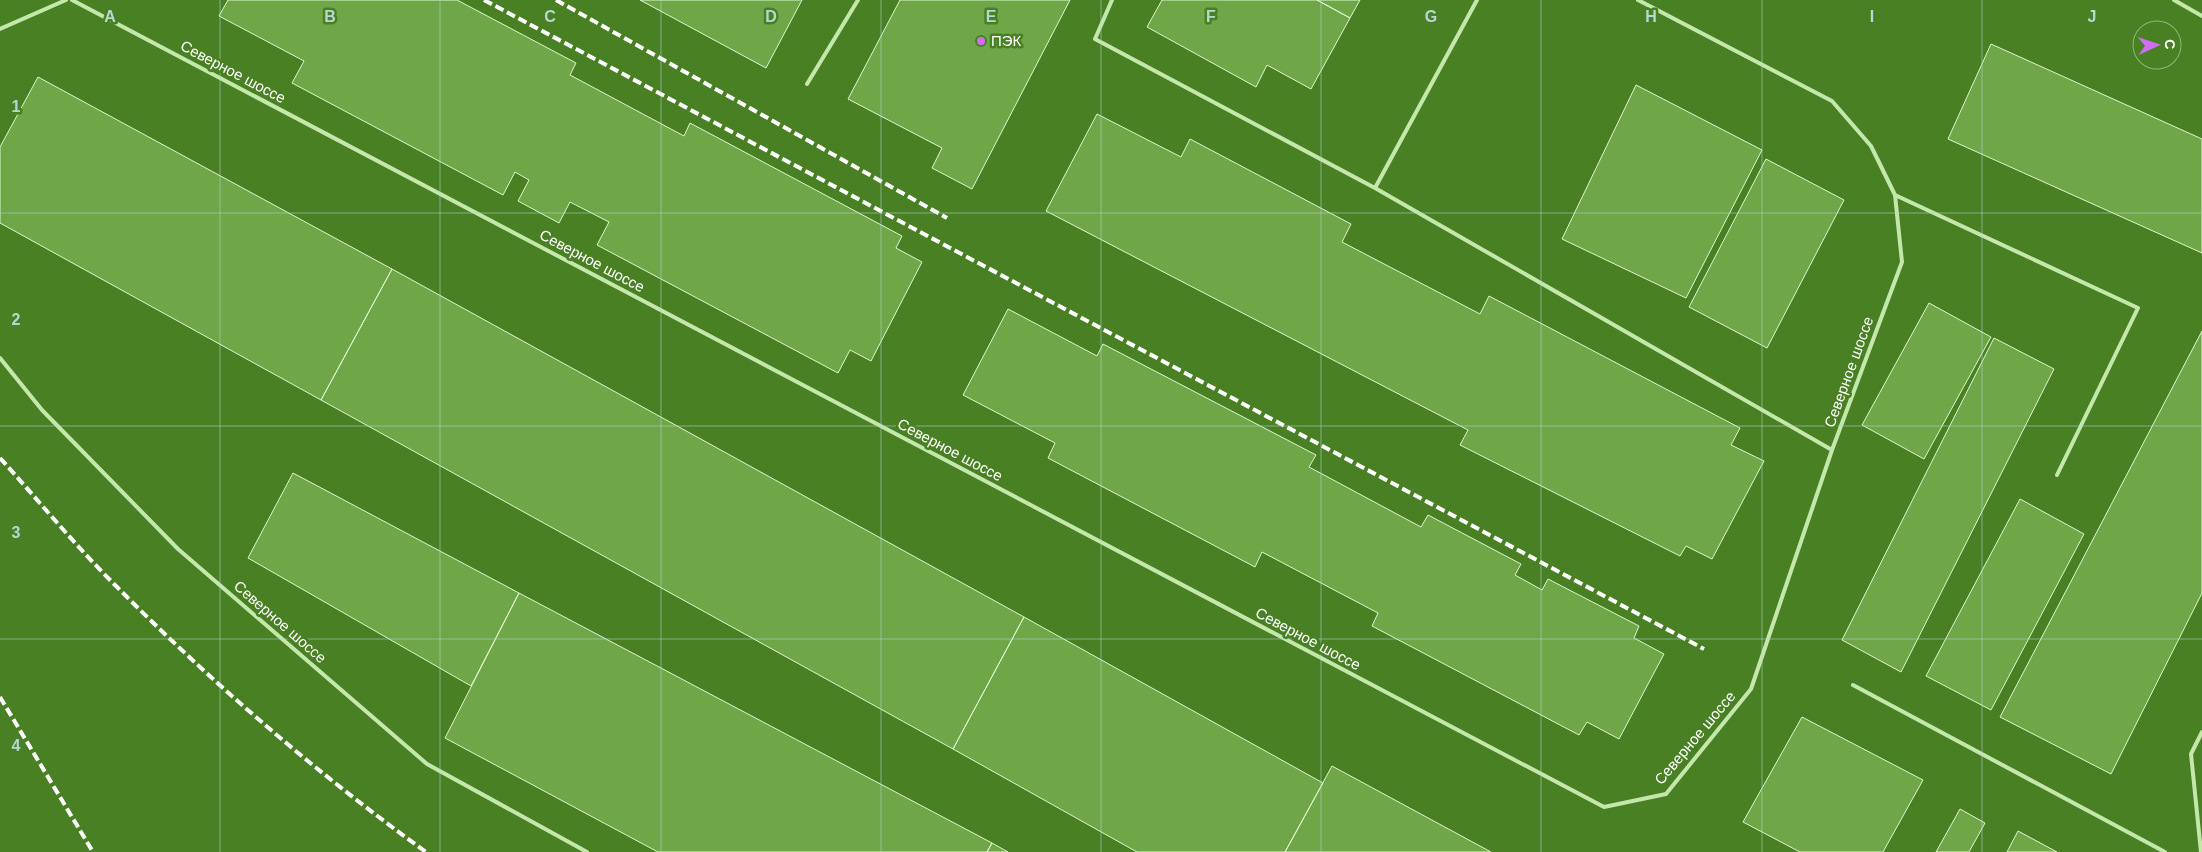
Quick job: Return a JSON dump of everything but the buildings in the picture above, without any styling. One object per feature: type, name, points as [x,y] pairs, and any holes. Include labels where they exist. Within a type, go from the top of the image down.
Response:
[{"type":"lane","points":[[0,29],[66,0]]},
{"type":"lane","name":"Северное шоссе","points":[[72,0],[1604,807],[1666,794],[1751,690],[1832,450],[1902,262],[1895,196],[1871,146],[1832,101],[1638,0]]},
{"type":"lane","points":[[806,84],[858,0]]},
{"type":"lane","points":[[1112,0],[1095,39],[1375,188],[1832,450]]},
{"type":"lane","points":[[1375,188],[1477,0]]},
{"type":"lane","points":[[2174,0],[2202,16]]},
{"type":"lane","points":[[1895,196],[2138,308],[2057,475]]},
{"type":"lane","name":"Северное шоссе","points":[[0,358],[42,410],[178,549],[427,764],[587,852]]},
{"type":"lane","points":[[1853,685],[2165,852]]},
{"type":"lane","points":[[2201,852],[2191,754],[2202,732]]},
{"type":"railway","points":[[484,0],[1704,649]]},
{"type":"railway","points":[[556,0],[947,218]]},
{"type":"railway","points":[[0,458],[99,569],[188,656],[304,758],[426,852]]},
{"type":"railway","points":[[0,697],[93,852]]},
{"type":"place","name":"ПЭК","points":[[981,41]]}]
